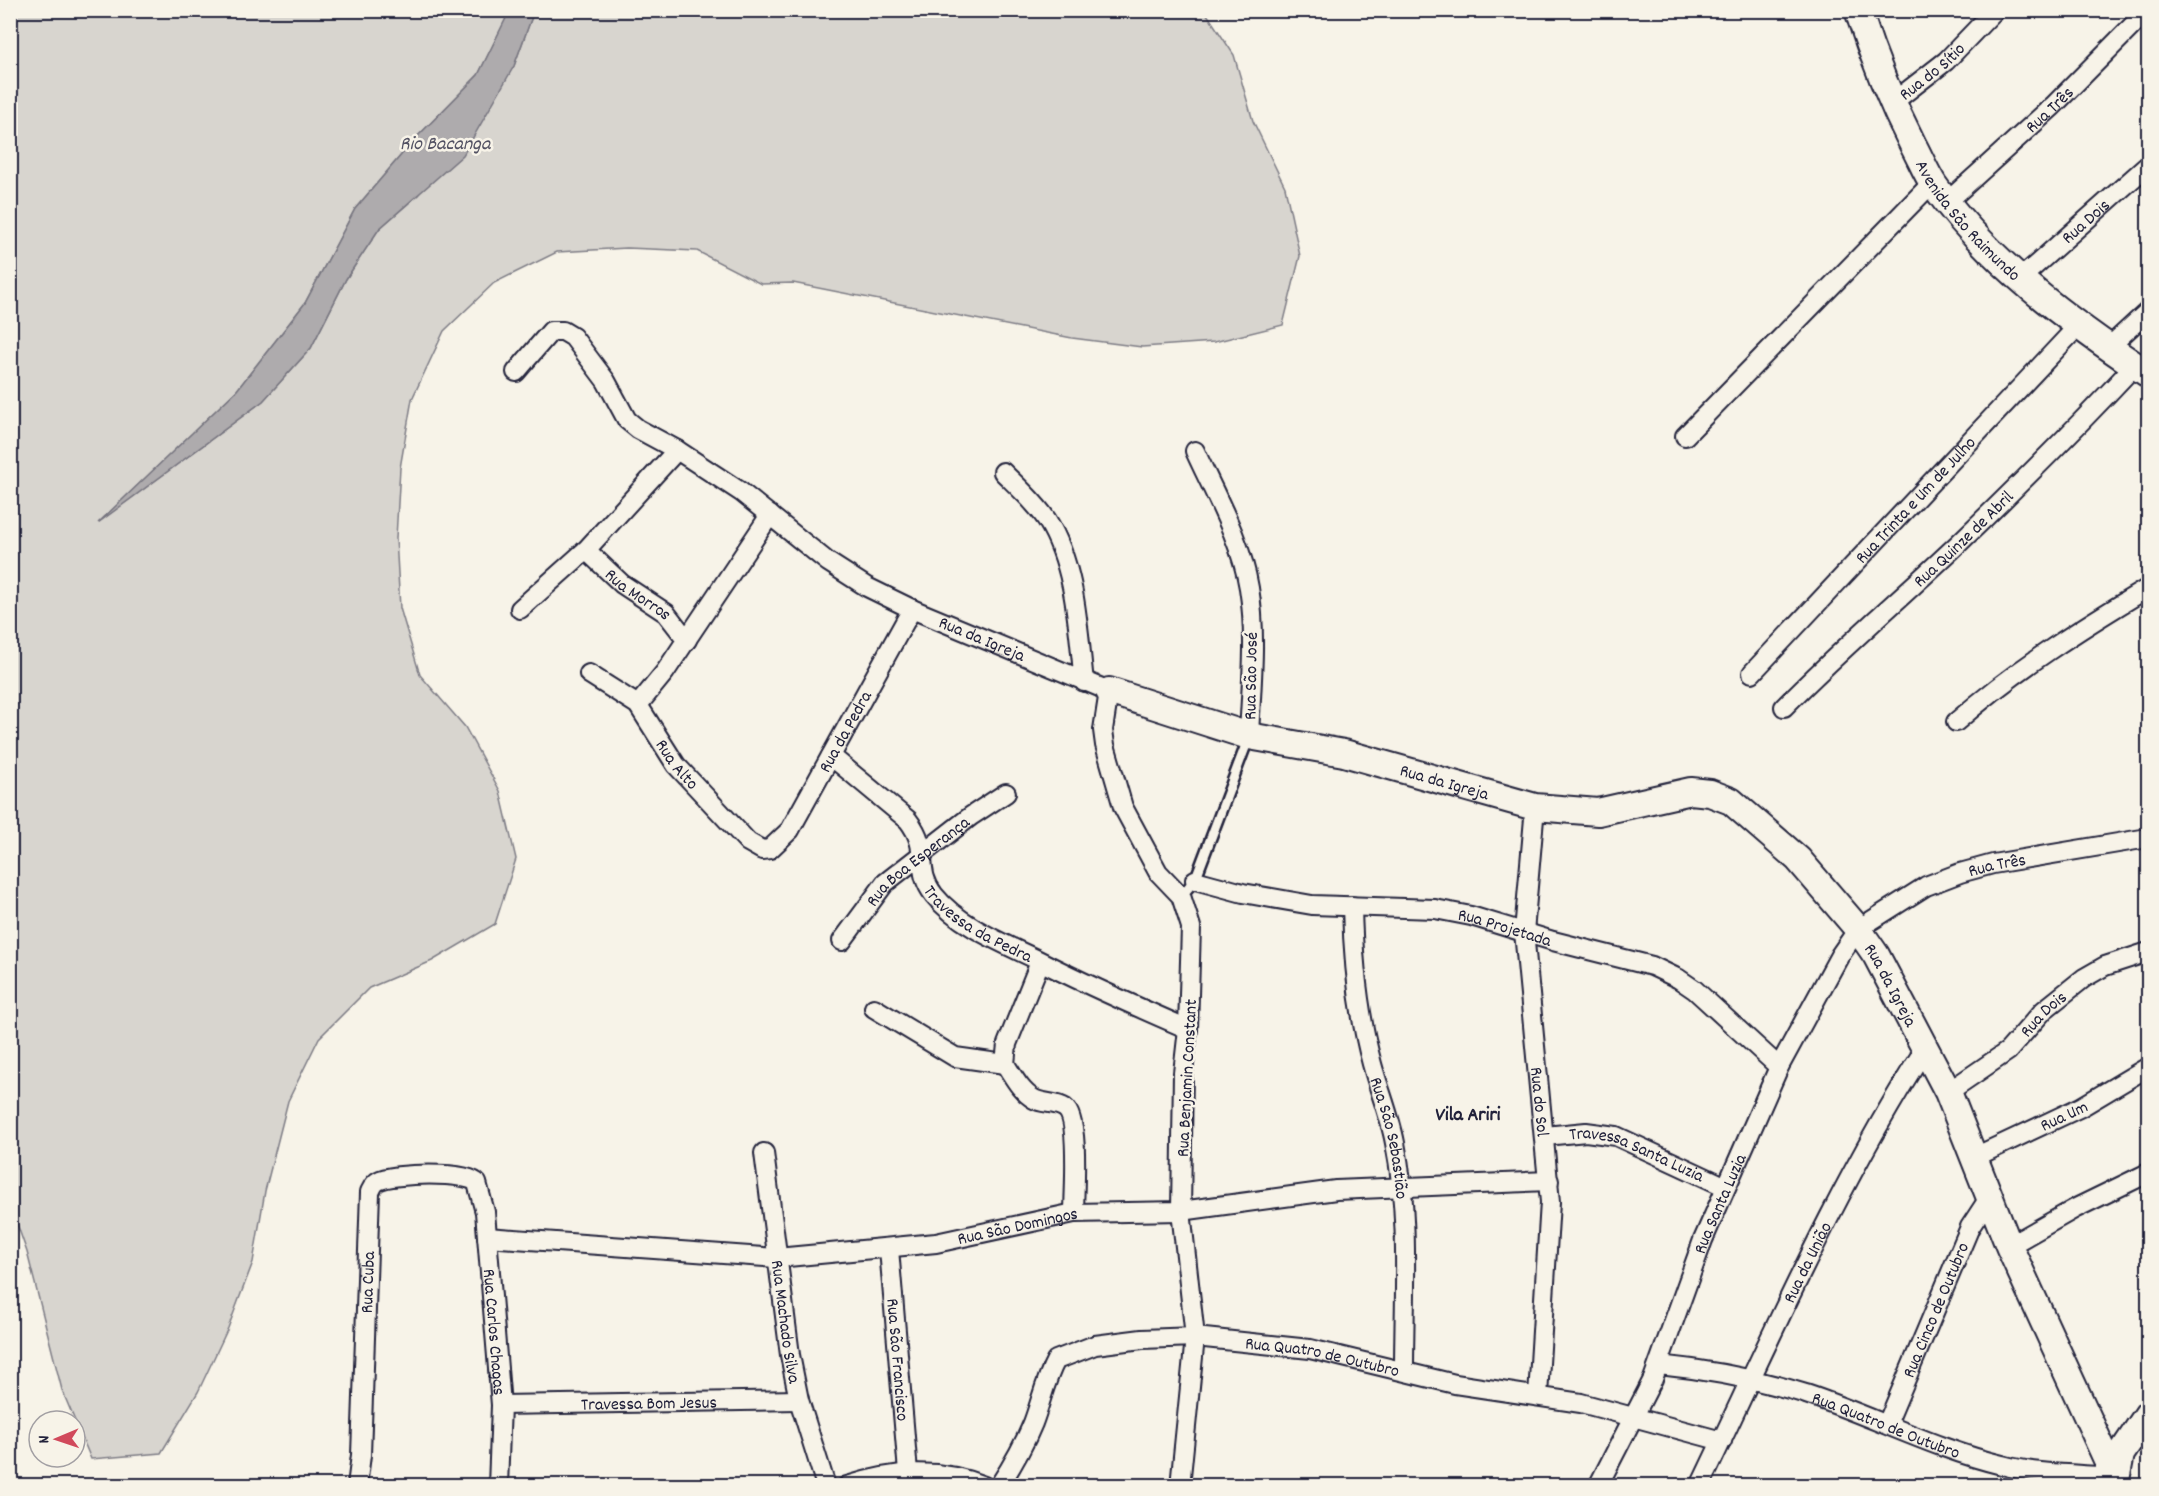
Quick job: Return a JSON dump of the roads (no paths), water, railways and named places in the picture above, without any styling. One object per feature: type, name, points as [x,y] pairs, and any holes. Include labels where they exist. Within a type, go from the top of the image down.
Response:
[{"type":"street","name":"Avenida São Raimundo","points":[[1858,10],[1892,103],[1940,193],[1974,234],[2021,278],[2079,325],[2142,369]]},
{"type":"street","name":"Rua do Sítio","points":[[1892,103],[1946,61],[1995,10]]},
{"type":"street","name":"Rua Três","points":[[1686,436],[1940,193],[2053,106],[2148,10]]},
{"type":"street","name":"Rua Dois","points":[[2021,278],[2148,165]]},
{"type":"street","points":[[2109,347],[2148,311]]},
{"type":"street","name":"Rua Trinta e Um de Julho","points":[[1752,673],[1967,441],[2079,325]]},
{"type":"street","name":"Rua da Igreja","points":[[516,372],[551,331],[563,331],[573,338],[606,381],[627,420],[638,429],[677,450],[770,515],[828,562],[867,587],[912,609],[1109,691],[1249,736],[1344,753],[1535,807],[1598,812],[1690,791],[1731,801],[1798,859],[1858,929],[1876,955],[1948,1092],[2009,1246],[2113,1483]]},
{"type":"street","name":"Rua Quinze de Abril","points":[[1784,707],[1844,646],[1956,545],[2142,369]]},
{"type":"street","points":[[520,609],[586,550],[677,450]]},
{"type":"street","name":"Rua São José","points":[[1195,451],[1236,539],[1249,588],[1253,645],[1249,736]]},
{"type":"street","points":[[1003,472],[1047,521],[1063,555],[1077,621],[1084,682]]},
{"type":"street","points":[[638,705],[687,640],[770,515]]},
{"type":"street","name":"Rua Morros","points":[[586,550],[622,584],[666,613],[687,640]]},
{"type":"street","points":[[1956,722],[1989,694],[2051,648],[2148,588]]},
{"type":"street","name":"Rua da Pedra","points":[[770,849],[790,830],[912,609]]},
{"type":"street","name":"Rua Alto","points":[[589,674],[638,705],[676,765],[748,842],[762,850],[770,849]]},
{"type":"street","name":"Rua Benjamin Constant","points":[[1109,691],[1103,730],[1105,745],[1123,807],[1158,872],[1181,896],[1191,927],[1188,1029],[1183,1073],[1181,1212],[1195,1337],[1180,1485]]},
{"type":"street","name":"Travessa da Pedra","points":[[831,756],[908,820],[917,832],[924,855],[925,881],[936,896],[957,916],[1040,962],[1188,1029]]},
{"type":"street","name":"Rua Boa Esperança","points":[[842,941],[885,883],[924,855],[970,816],[1006,793]]},
{"type":"street","name":"Rua do Sol","points":[[1535,807],[1524,932],[1549,1180],[1547,1278],[1538,1396]]},
{"type":"street","name":"Rua Três","points":[[1858,929],[1926,886],[1960,873],[1993,864],[2148,838]]},
{"type":"street","name":"Rua Projetada","points":[[1195,880],[1281,901],[1312,905],[1435,909],[1471,916],[1652,966],[1679,978],[1779,1067]]},
{"type":"street","name":"Rua São Sebastião","points":[[1352,906],[1353,964],[1360,1005],[1371,1062],[1395,1142],[1402,1187],[1405,1227],[1404,1371]]},
{"type":"street","name":"Rua Santa Luzia","points":[[1598,1485],[1659,1365],[1676,1310],[1726,1187],[1779,1067],[1839,955],[1858,929]]},
{"type":"street","name":"Rua Dois","points":[[1948,1092],[2008,1051],[2044,1010],[2084,978],[2105,966],[2148,952]]},
{"type":"street","points":[[1040,962],[1007,1044],[1005,1064],[1019,1086],[1034,1099],[1063,1107],[1069,1113],[1074,1129],[1074,1213]]},
{"type":"street","points":[[874,1008],[955,1057],[1005,1064]]},
{"type":"street","name":"Rua da União","points":[[1700,1485],[1844,1189],[1893,1099],[1926,1047]]},
{"type":"street","name":"Rua Um","points":[[1975,1157],[2081,1107],[2148,1067]]},
{"type":"street","name":"Travessa Santa Luzia","points":[[1545,1136],[1586,1132],[1616,1136],[1726,1187]]},
{"type":"street","name":"Rua Machado Silva","points":[[764,1153],[777,1258],[799,1400],[826,1485]]},
{"type":"street","points":[[2009,1246],[2076,1208],[2148,1173]]},
{"type":"street","name":"Rua Cuba","points":[[357,1485],[362,1455],[370,1192],[379,1180],[387,1178],[457,1175],[474,1179]]},
{"type":"street","name":"Rua Carlos Chagas","points":[[474,1179],[484,1212],[487,1237],[501,1406],[498,1485]]},
{"type":"street","name":"Rua São Domingos","points":[[487,1237],[777,1258],[936,1243],[1074,1213],[1181,1212],[1281,1196],[1549,1180]]},
{"type":"street","name":"Rua Cinco de Outubro","points":[[1887,1424],[1970,1227],[1989,1198]]},
{"type":"street","name":"Rua São Francisco","points":[[889,1249],[908,1472]]},
{"type":"street","name":"Rua Quatro de Outubro","points":[[999,1485],[1014,1464],[1033,1423],[1048,1376],[1056,1360],[1095,1345],[1142,1339],[1195,1337],[1310,1349],[1455,1384],[1581,1403],[1722,1441]]},
{"type":"street","name":"Rua Quatro de Outubro","points":[[1659,1365],[1704,1369],[1753,1379],[1806,1395],[1966,1455],[2004,1466],[2113,1483]]},
{"type":"street","name":"Travessa Bom Jesus","points":[[501,1406],[799,1400]]},
{"type":"street","points":[[2113,1483],[2126,1445],[2148,1414]]},
{"type":"street","points":[[848,1485],[881,1475],[908,1472],[944,1474],[984,1485]]},
{"type":"lane","name":"Rua São José","points":[[1181,896],[1195,880],[1249,736]]},
{"type":"water","name":"Rio Bacanga","points":[[510,10],[534,11],[514,66],[463,155],[379,229],[346,279],[311,348],[263,401],[98,523],[237,390],[305,303],[355,209],[414,140],[478,75]]},
{"type":"district","name":"Vila Ariri","points":[[1468,1113]]}]
